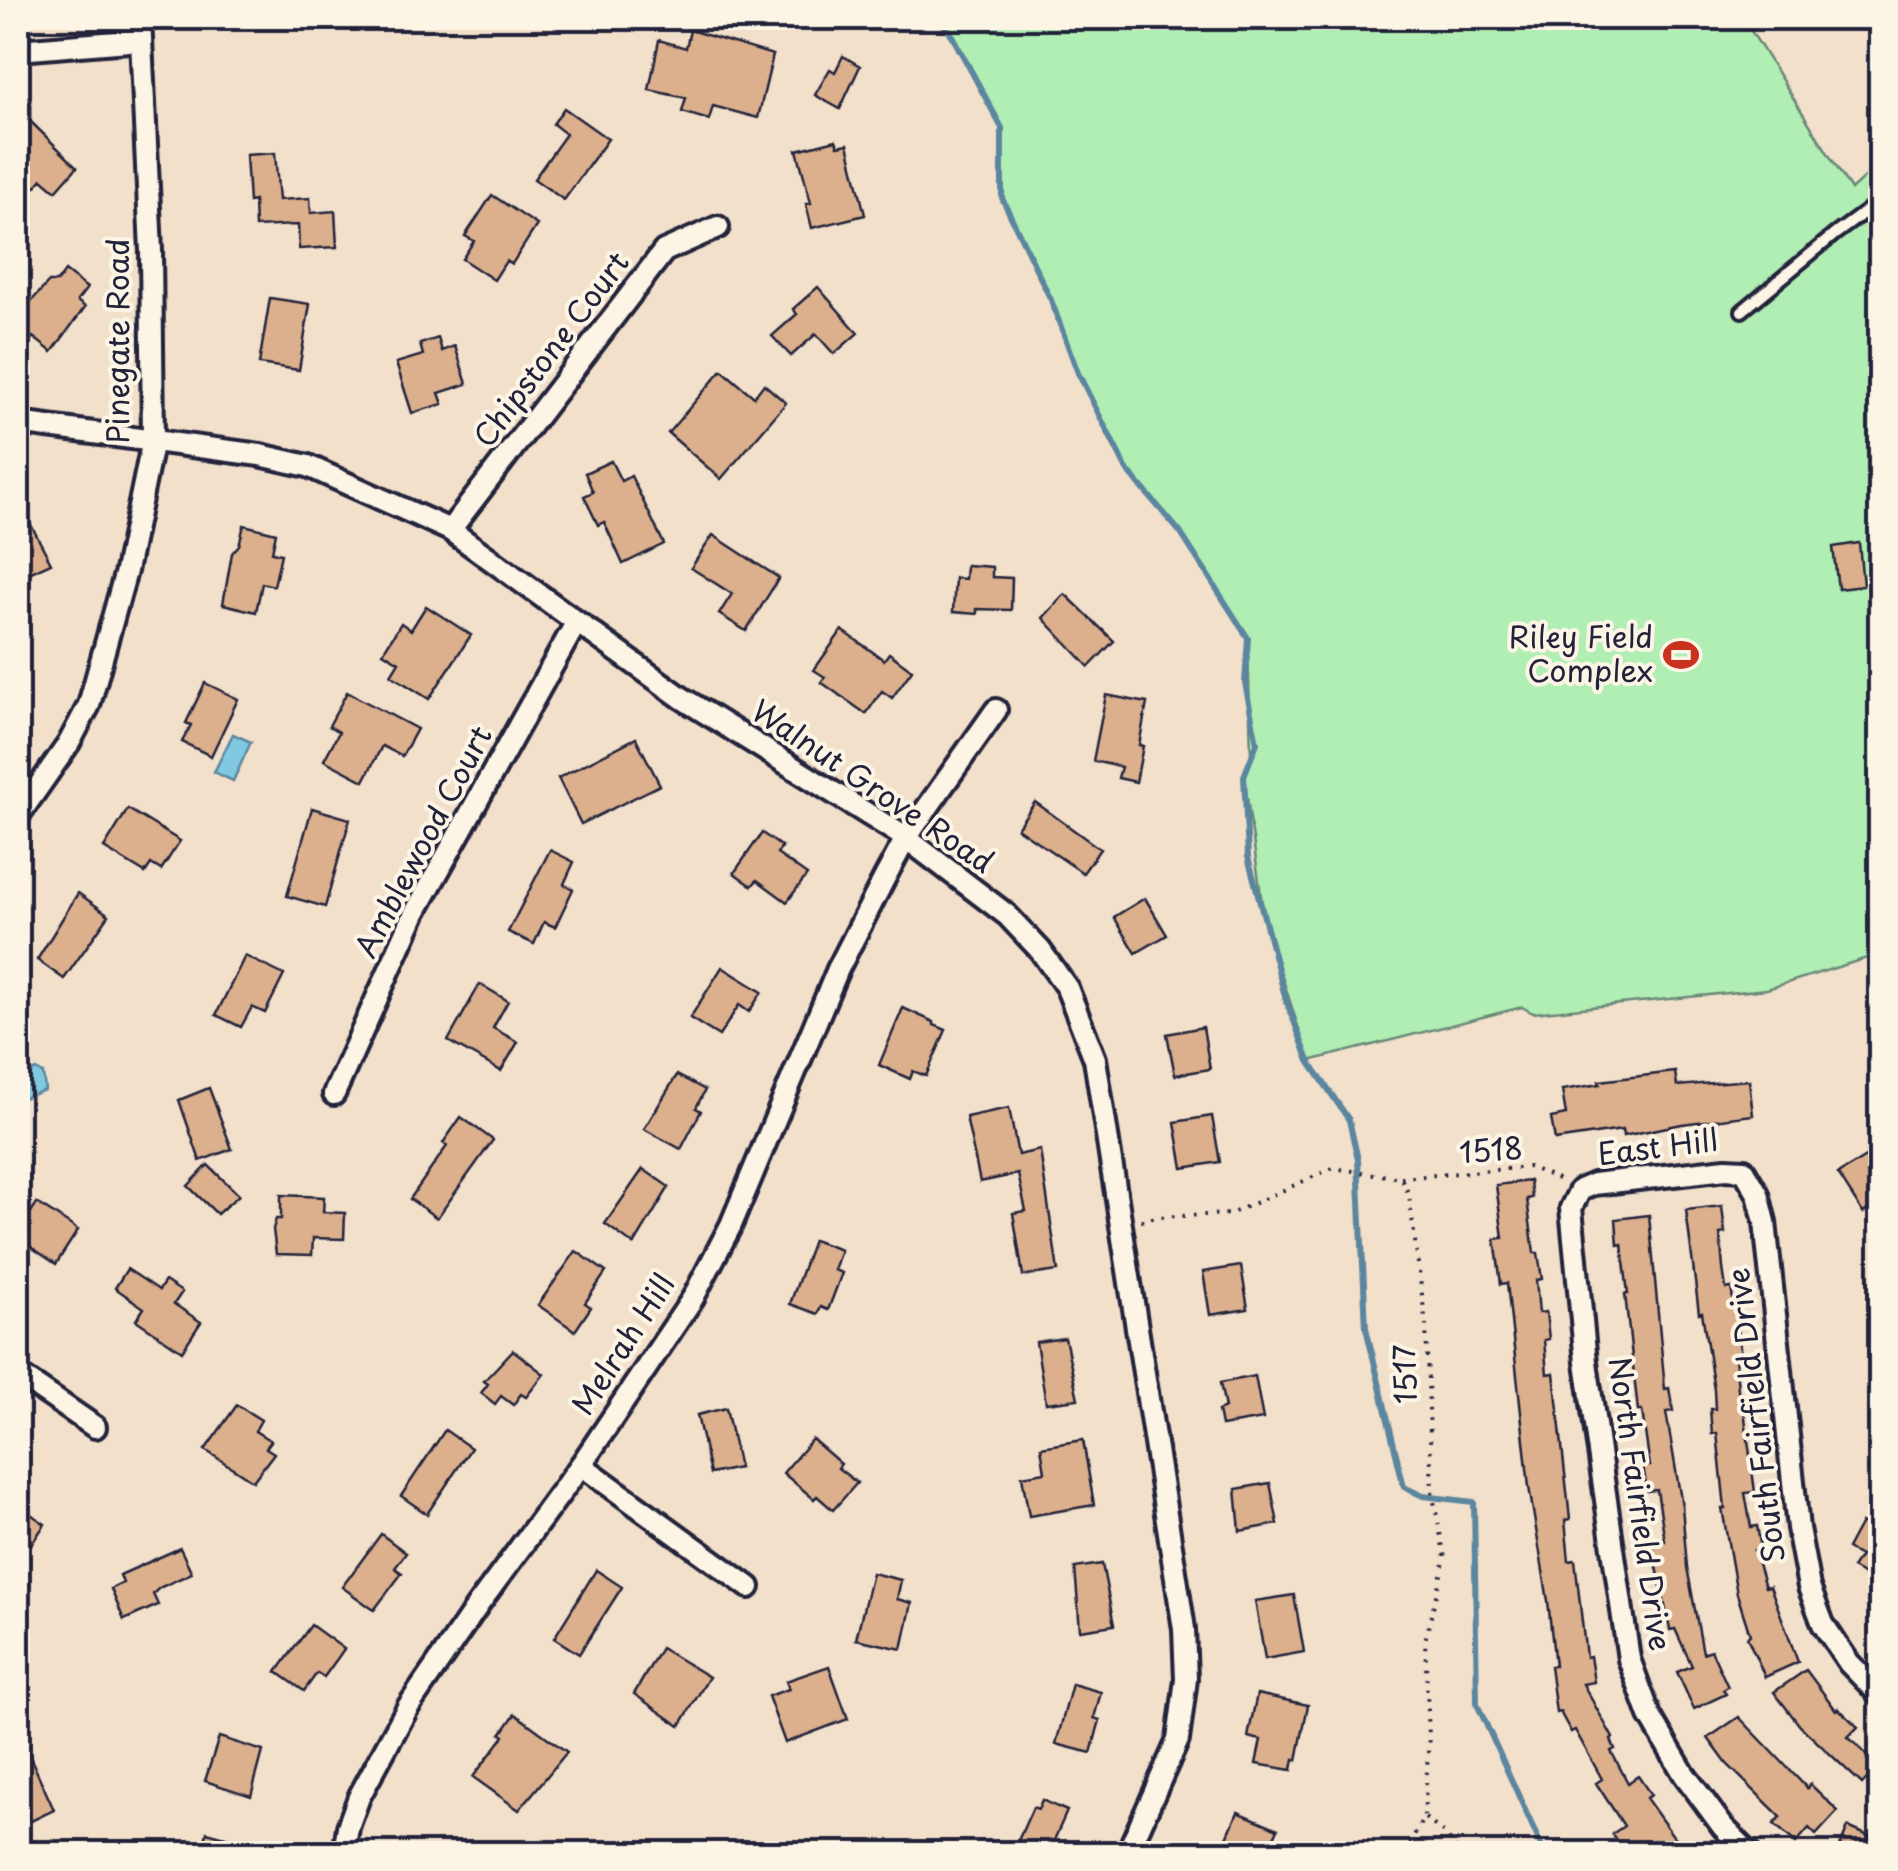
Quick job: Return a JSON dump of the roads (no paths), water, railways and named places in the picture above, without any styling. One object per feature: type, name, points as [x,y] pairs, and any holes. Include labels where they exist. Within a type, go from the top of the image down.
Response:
[{"type":"street","name":"Pinegate Road","points":[[18,816],[69,743],[89,706],[126,571],[153,440],[152,252],[140,18]]},
{"type":"street","points":[[18,50],[141,40]]},
{"type":"street","name":"Chipstone Court","points":[[450,530],[664,251],[718,227]]},
{"type":"street","name":"Walnut Grove Road","points":[[18,422],[308,466],[450,530],[682,698],[906,838],[1007,916],[1040,950],[1067,988],[1095,1059],[1178,1586],[1186,1672],[1184,1711],[1178,1740],[1127,1854]]},
{"type":"street","name":"Amblewood Court","points":[[334,1094],[415,913],[576,624]]},
{"type":"street","name":"Melrah Hill","points":[[344,1854],[348,1827],[359,1798],[408,1708],[582,1465],[693,1298],[731,1225],[838,969],[906,838],[996,710]]},
{"type":"street","name":"East Hill","points":[[1580,1190],[1594,1184],[1744,1170]]},
{"type":"street","name":"South Fairfield Drive","points":[[1744,1170],[1758,1194],[1764,1222],[1798,1528],[1809,1588],[1823,1624],[1850,1663],[1880,1695]]},
{"type":"street","name":"North Fairfield Drive","points":[[1580,1190],[1571,1208],[1586,1362],[1629,1659],[1650,1716],[1684,1774],[1723,1827],[1750,1854]]},
{"type":"street","points":[[18,1374],[95,1427]]},
{"type":"street","points":[[582,1465],[749,1587]]},
{"type":"lane","points":[[1742,311],[1880,201]]},
{"type":"water","points":[[233,734],[251,742],[233,781],[214,772]]},
{"type":"water","points":[[36,1070],[43,1074],[45,1090],[18,1100],[18,1078]]},
{"type":"waterway","points":[[937,18],[950,32],[1002,128],[1002,198],[1051,300],[1078,373],[1127,470],[1180,532],[1248,638],[1245,683],[1257,743],[1244,776],[1248,857],[1286,1000],[1309,1061],[1349,1120],[1358,1160],[1366,1328],[1404,1487],[1423,1496],[1474,1502],[1477,1704],[1545,1854]]},
{"type":"place","name":"Riley Field Complex","points":[[1681,655]]}]
